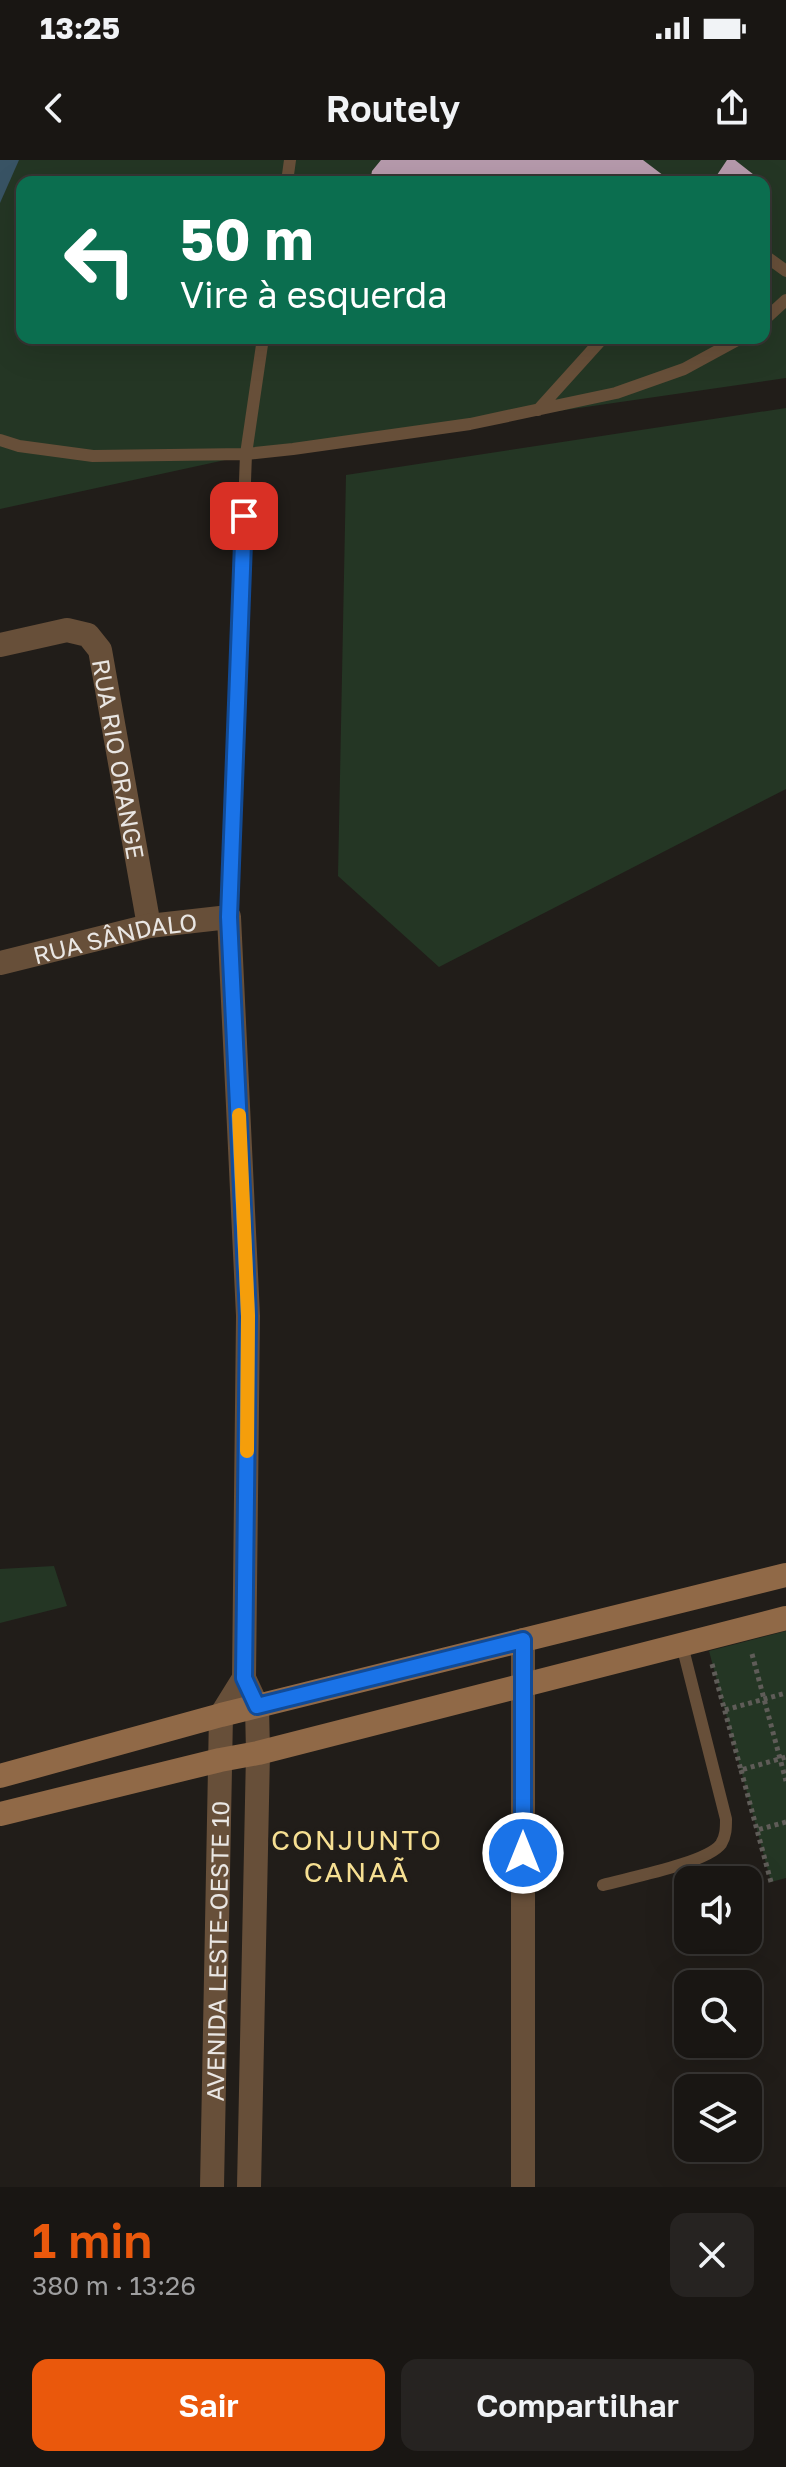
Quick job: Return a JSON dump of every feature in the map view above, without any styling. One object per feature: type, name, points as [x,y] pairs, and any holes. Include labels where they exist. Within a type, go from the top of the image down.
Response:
[{"type":"street","name":"RUA RIO ORANGE","points":[[0,645],[67,630],[88,635],[100,650],[149,926]]},
{"type":"street","name":"RUA SÂNDALO","points":[[0,963],[149,926],[229,917]]},
{"type":"street","points":[[229,917],[248,1316],[244,1678],[257,1706]]},
{"type":"street","points":[[0,1776],[221,1715],[786,1575]]},
{"type":"street","points":[[0,1814],[258,1753],[786,1618]]},
{"type":"street","points":[[523,1640],[523,2187]]},
{"type":"street","points":[[221,1715],[244,1678]]},
{"type":"street","name":"AVENIDA LESTE-OESTE 10","points":[[249,2187],[257,1706]]},
{"type":"street","name":"AVENIDA LESTE-OESTE 10","points":[[212,2187],[221,1715]]},
{"type":"lane","points":[[770,315],[786,300]]},
{"type":"lane","points":[[229,917],[246,454],[262,344]]},
{"type":"lane","points":[[538,410],[598,344]]},
{"type":"lane","points":[[0,440],[19,446],[93,456],[246,454],[440,428],[616,393],[684,369],[730,344]]},
{"type":"lane","points":[[603,1885],[693,1861],[720,1845],[725,1833],[726,1819],[682,1645]]},
{"type":"path","points":[[749,1641],[783,1758],[786,1781]]},
{"type":"path","points":[[771,1882],[725,1710],[786,1693]]},
{"type":"path","points":[[741,1770],[783,1758]]},
{"type":"path","points":[[757,1830],[786,1822]]},
{"type":"green space","points":[[0,160],[786,160],[786,378],[239,457],[0,509]]},
{"type":"green space","points":[[786,408],[786,789],[439,967],[338,876],[346,475]]},
{"type":"green space","points":[[54,1566],[67,1606],[0,1623],[0,1569]]},
{"type":"green space","points":[[786,1631],[786,1878],[771,1882],[709,1651]]},
{"type":"water","points":[[0,160],[19,160],[0,203]]},
{"type":"building","points":[[381,160],[643,160],[664,176],[371,176]]},
{"type":"building","points":[[727,160],[735,160],[755,176],[716,176]]},
{"type":"slow traffic","points":[[239,1115],[248,1316],[247,1451]]},
{"type":"district","name":"CONJUNTO CANAÃ","points":[[357,1855]]},
{"type":"route","points":[[244,516],[229,917],[248,1316],[244,1678],[257,1706],[523,1640],[523,1853]]}]
